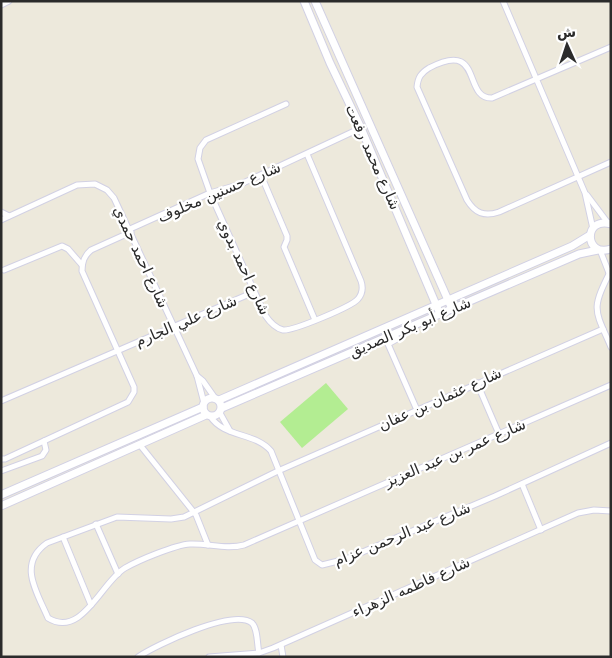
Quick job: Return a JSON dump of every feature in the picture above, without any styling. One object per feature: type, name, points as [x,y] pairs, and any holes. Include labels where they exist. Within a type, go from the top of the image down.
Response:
[{"type":"street","points":[[1,5],[9,1]]},
{"type":"street","name":"شارع محمد رفعت","points":[[304,1],[330,63],[361,128],[440,314]]},
{"type":"street","name":"شارع محمد رفعت","points":[[315,1],[337,54],[452,308]]},
{"type":"street","points":[[503,1],[586,193],[609,224]]},
{"type":"street","points":[[611,46],[497,96],[488,98],[481,94],[464,64],[459,60],[451,60],[424,71],[420,76],[417,87],[467,200],[480,214],[491,215],[611,162]]},
{"type":"street","points":[[327,55],[337,54]]},
{"type":"street","points":[[330,63],[337,54]]},
{"type":"street","name":"شارع احمد بدوي","points":[[286,104],[206,140],[202,143],[198,159],[210,193],[265,315],[278,328],[289,330],[357,300],[363,286],[307,154]]},
{"type":"street","name":"شارع حسنين مخلوف","points":[[82,265],[91,250],[131,230],[210,193],[232,187],[261,175],[361,128]]},
{"type":"street","points":[[261,175],[287,236],[284,247],[315,320]]},
{"type":"street","name":"شارع احمد حمدي","points":[[1,220],[77,185],[89,183],[101,187],[111,194],[131,230],[196,376],[203,405]]},
{"type":"street","points":[[586,193],[592,243],[599,250],[610,272],[596,302],[597,314],[611,347]]},
{"type":"street","points":[[1,212],[9,216]]},
{"type":"street","name":"شارع أبو بكر الصديق","points":[[217,399],[579,243],[599,224],[609,224]]},
{"type":"street","points":[[1,459],[5,459],[128,402],[132,398],[134,387],[82,270],[82,265],[66,248],[62,246],[4,270]]},
{"type":"street","name":"شارع أبو بكر الصديق","points":[[221,410],[580,254],[611,249]]},
{"type":"street","name":"شارع علي الجارم","points":[[117,350],[254,292]]},
{"type":"street","name":"شارع عثمان بن عفان","points":[[118,574],[75,620],[60,623],[48,618],[31,577],[32,561],[40,547],[47,543],[118,517],[178,518],[194,512],[278,471],[603,329]]},
{"type":"street","points":[[395,333],[397,339],[388,344],[417,410]]},
{"type":"street","points":[[1,401],[117,350]]},
{"type":"street","name":"شارع احمد حمدي","points":[[196,376],[217,399]]},
{"type":"street","points":[[478,383],[499,434]]},
{"type":"street","name":"شارع عمر بن عبد العزيز","points":[[118,574],[126,568],[177,546],[190,544],[239,546],[611,385]]},
{"type":"street","points":[[1,495],[203,405],[210,398],[217,399],[230,432]]},
{"type":"street","points":[[203,405],[208,416]]},
{"type":"street","points":[[1,506],[208,416],[215,416],[221,410]]},
{"type":"street","name":"شارع عبد الرحمن عزام","points":[[208,416],[218,426],[264,444],[271,451],[315,560],[322,565],[346,559],[522,484],[611,443]]},
{"type":"street","points":[[1,471],[42,456],[46,450],[44,441]]},
{"type":"street","points":[[140,445],[194,512],[208,545]]},
{"type":"street","points":[[522,484],[541,530]]},
{"type":"street","name":"شارع فاطمه الزهراء","points":[[209,657],[259,653],[586,510],[611,511]]},
{"type":"street","points":[[96,524],[118,574]]},
{"type":"street","points":[[63,537],[91,605]]},
{"type":"street","points":[[138,657],[187,632],[217,623],[234,621],[249,622],[253,625],[259,653]]},
{"type":"street","points":[[280,645],[283,657]]},
{"type":"green space","points":[[326,383],[348,409],[302,448],[280,422]]}]
